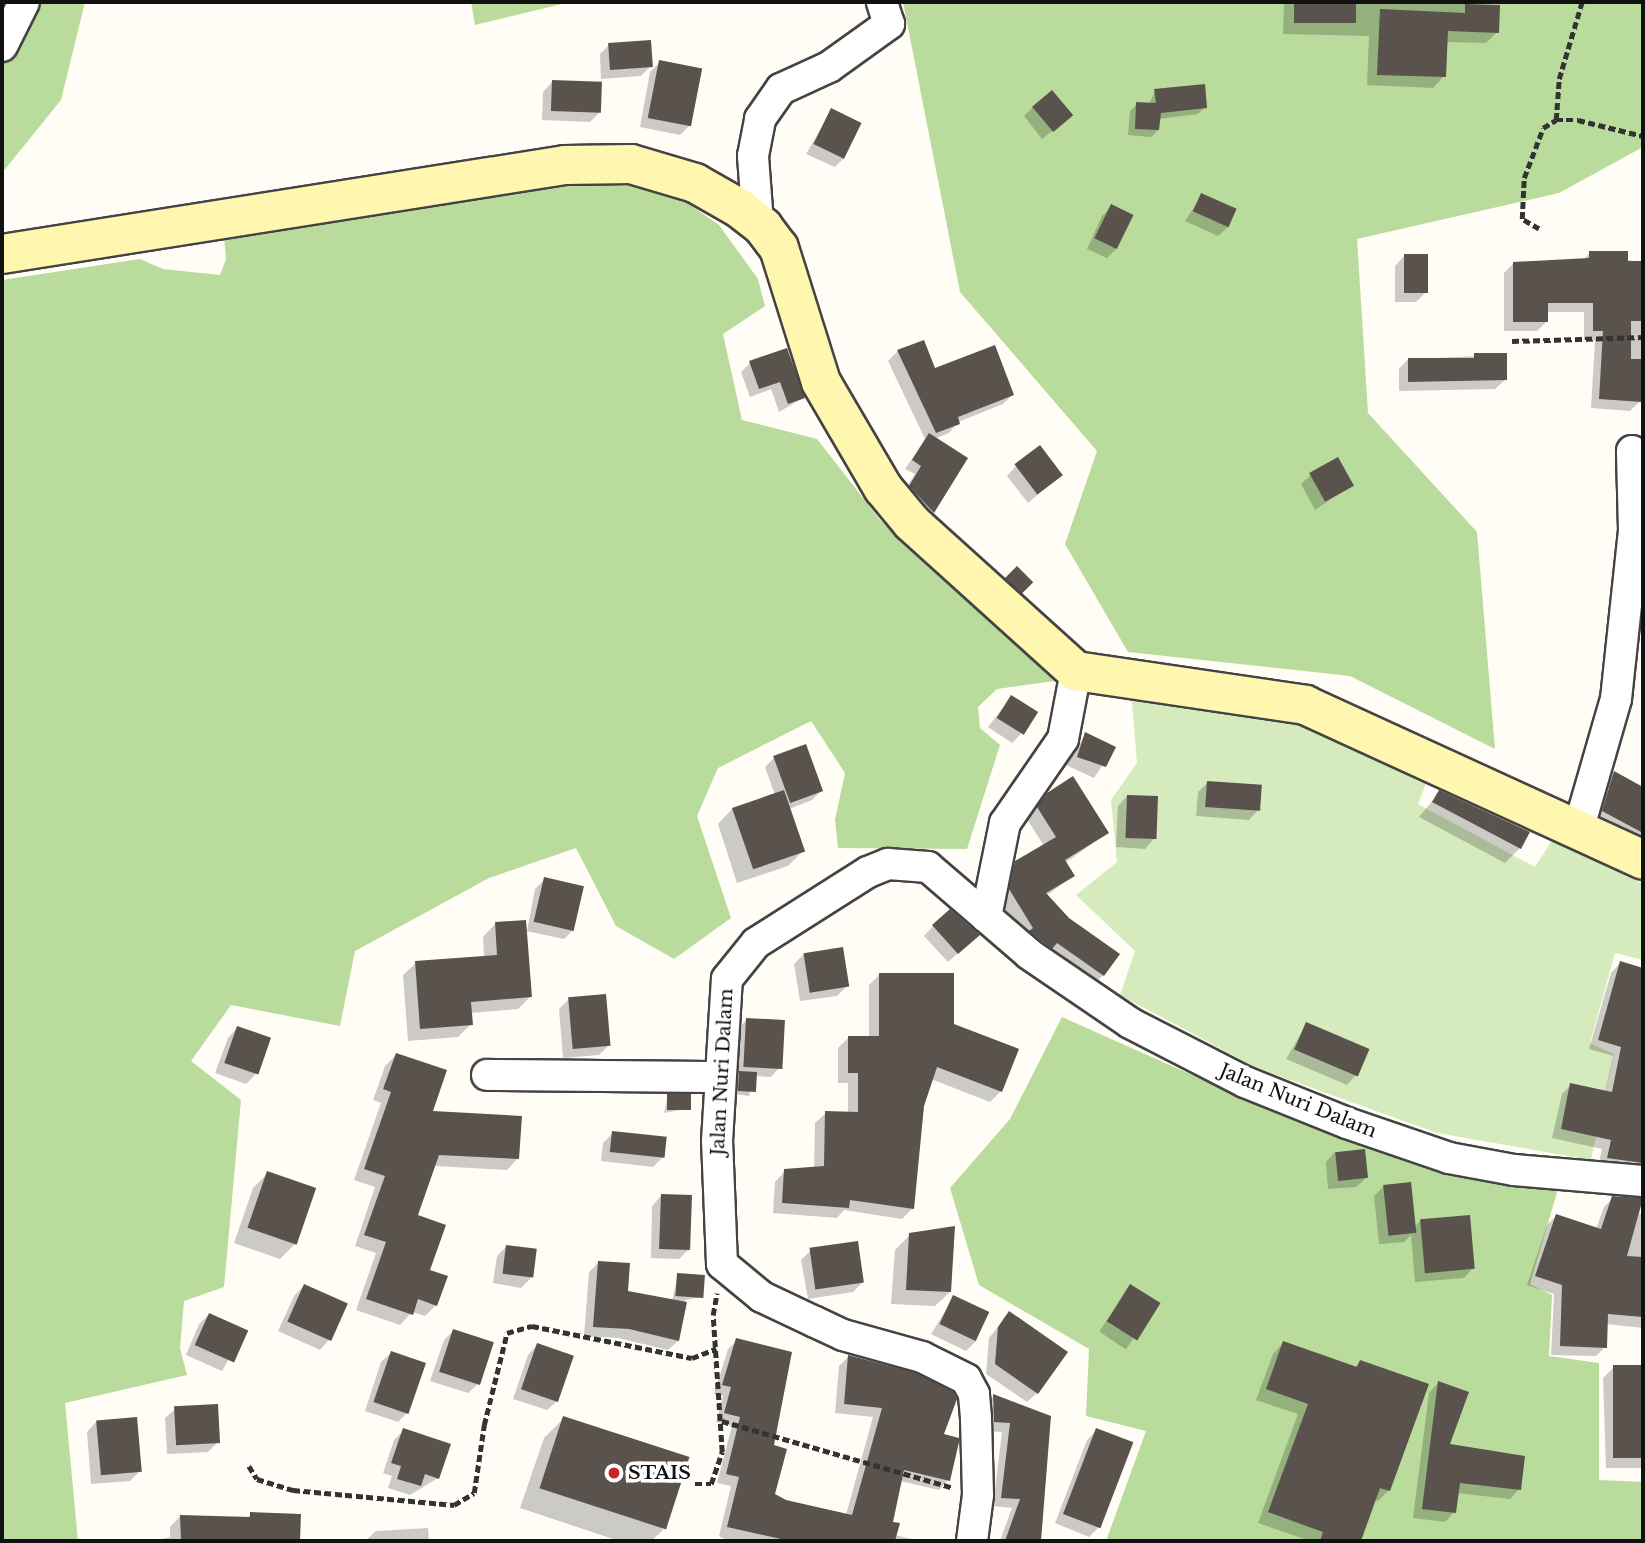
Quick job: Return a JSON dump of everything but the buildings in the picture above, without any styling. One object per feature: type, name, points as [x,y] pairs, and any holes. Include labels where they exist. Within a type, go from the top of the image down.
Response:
[{"type":"main road","points":[[2,254],[603,162],[631,164],[695,183],[758,223],[779,248],[833,410],[883,488],[912,523],[1076,671],[1305,705],[1579,827],[1643,860]]},
{"type":"street","points":[[2,46],[24,2]]},
{"type":"street","points":[[758,223],[754,156],[760,119],[781,89],[829,67],[889,24],[882,2]]},
{"type":"street","points":[[1579,827],[1616,699],[1634,530],[1632,451]]},
{"type":"street","points":[[986,916],[1005,823],[1063,739],[1076,671]]},
{"type":"street","name":"Jalan Nuri Dalam","points":[[722,1264],[717,1141],[724,989],[733,967],[765,937],[868,872],[888,864],[923,865],[942,876],[1029,954],[1130,1023],[1245,1082],[1449,1158],[1514,1170],[1643,1181]]},
{"type":"street","points":[[487,1075],[720,1077]]},
{"type":"street","points":[[722,1264],[762,1297],[815,1322],[843,1335],[922,1357],[966,1379],[974,1394],[978,1496],[972,1541]]},
{"type":"path","points":[[1556,120],[1559,79],[1583,2]]},
{"type":"path","points":[[1539,229],[1522,219],[1524,178],[1543,128],[1556,120],[1578,120],[1643,136]]},
{"type":"path","points":[[1512,341],[1643,337]]},
{"type":"path","points":[[695,1484],[711,1484],[722,1452],[713,1315],[722,1264]]},
{"type":"path","points":[[249,1466],[257,1479],[293,1490],[454,1504],[474,1493],[484,1425],[507,1333],[532,1326],[692,1358],[716,1349]]},
{"type":"path","points":[[722,1421],[978,1496]]},
{"type":"green space","points":[[2,2],[85,2],[61,100],[2,173]]},
{"type":"green space","points":[[471,2],[570,2],[475,25]]},
{"type":"green space","points":[[903,2],[1643,2],[1643,147],[1559,193],[1357,239],[1368,413],[1477,532],[1495,749],[1350,676],[1128,652],[1065,544],[1097,451],[960,292]]},
{"type":"green space","points":[[615,179],[667,189],[719,225],[758,279],[765,306],[723,334],[742,420],[817,439],[881,521],[947,584],[1062,680],[997,689],[978,707],[980,728],[1000,745],[967,849],[838,848],[835,820],[845,773],[811,721],[718,768],[697,816],[731,918],[674,959],[616,926],[576,848],[489,878],[355,951],[340,1026],[231,1005],[191,1061],[241,1100],[224,1287],[184,1301],[180,1348],[187,1375],[65,1403],[78,1541],[2,1541],[2,280],[140,259],[163,269],[220,275],[226,259],[224,237]]},
{"type":"green space","points":[[1131,690],[1298,716],[1430,773],[1418,804],[1535,867],[1553,839],[1643,884],[1643,960],[1615,953],[1590,1043],[1614,1054],[1591,1160],[1437,1133],[1257,1068],[1120,995],[1135,951],[1076,895],[1117,862],[1111,800],[1137,763]]},
{"type":"green space","points":[[1062,1017],[1219,1087],[1345,1134],[1449,1168],[1558,1189],[1530,1284],[1552,1295],[1549,1356],[1599,1363],[1599,1480],[1643,1482],[1643,1541],[1106,1541],[1146,1431],[1086,1416],[1089,1349],[979,1285],[950,1188],[1010,1119]]},
{"type":"place","name":"STAIS","points":[[614,1473]]}]
